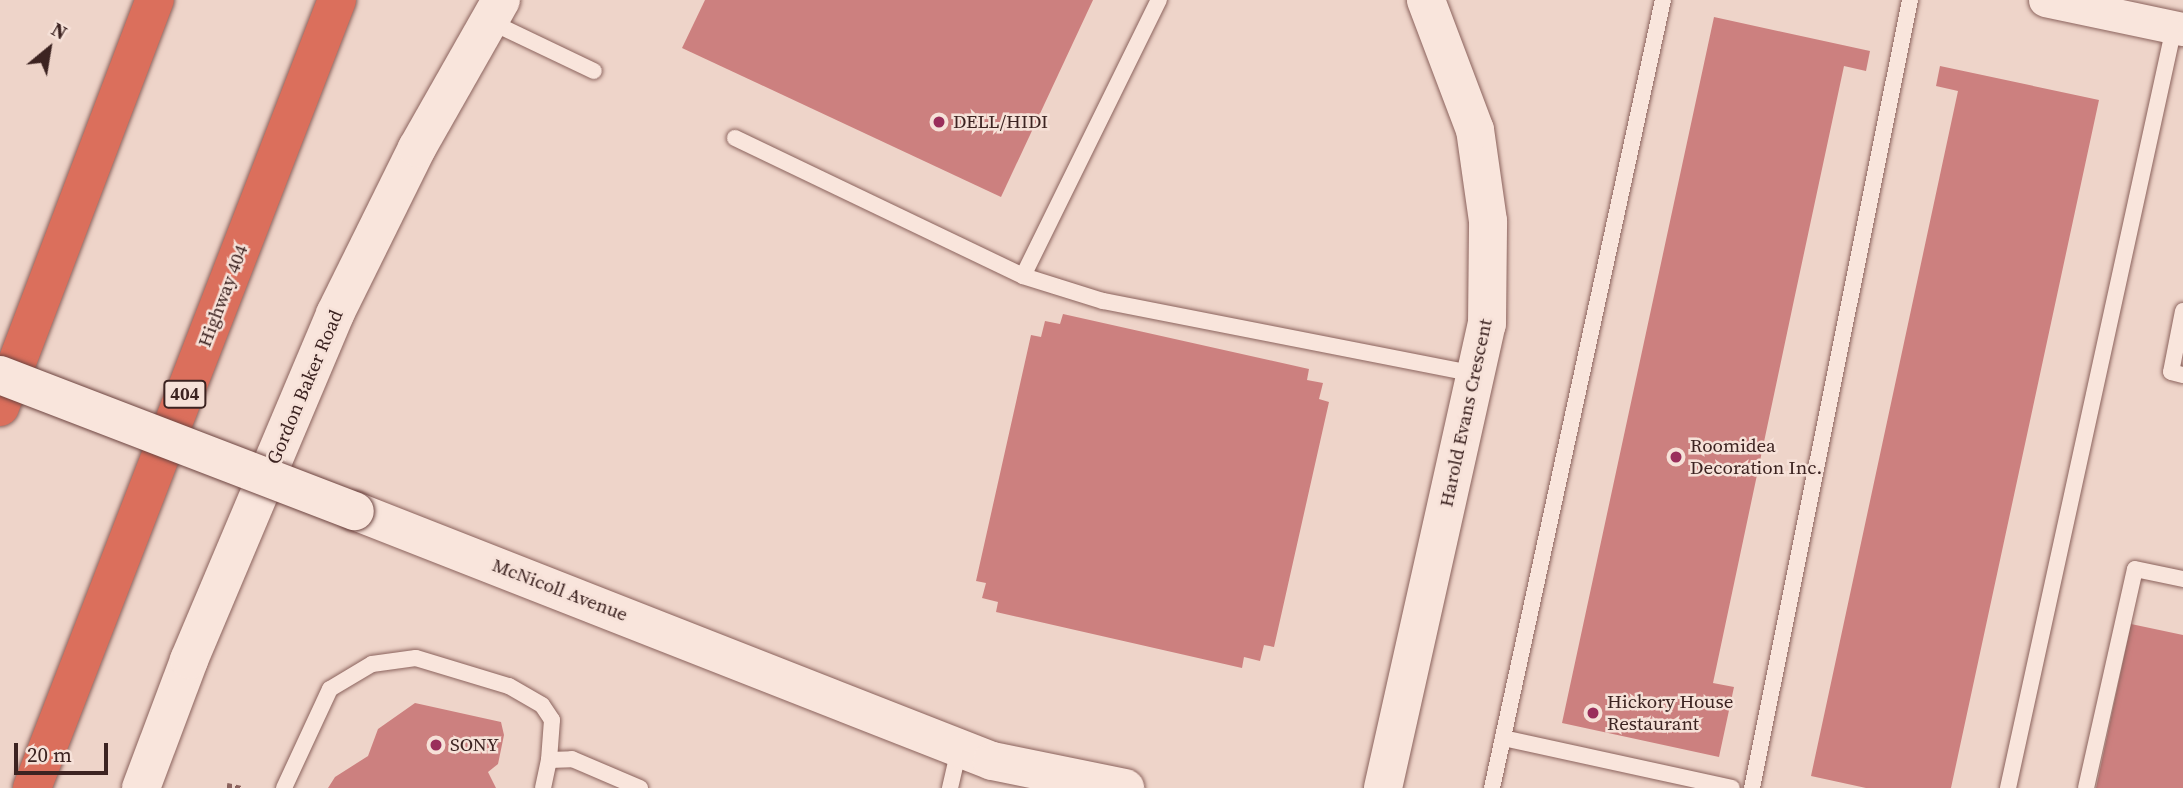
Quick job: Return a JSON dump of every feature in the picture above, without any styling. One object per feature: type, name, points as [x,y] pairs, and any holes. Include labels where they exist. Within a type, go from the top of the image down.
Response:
[{"type":"highway","points":[[0,407],[155,0]]},
{"type":"highway","name":"Highway 404","points":[[32,788],[338,0]]},
{"type":"street","name":"Harold Evans Crescent","points":[[1383,788],[1487,324],[1488,220],[1475,130],[1426,0]]},
{"type":"street","points":[[2045,0],[2120,8],[2178,29]]},
{"type":"street","name":"Gordon Baker Road","points":[[141,788],[189,660],[335,314],[417,148],[495,10]]},
{"type":"street","name":"McNicoll Avenue","points":[[0,375],[992,761],[1125,788]]},
{"type":"lane","points":[[1023,276],[1159,0]]},
{"type":"lane","points":[[1492,788],[1663,0]]},
{"type":"lane","points":[[1752,788],[1910,0]]},
{"type":"lane","points":[[495,10],[594,71]]},
{"type":"lane","points":[[2008,788],[2178,29]]},
{"type":"lane","points":[[735,138],[1023,276],[1103,301],[1476,374]]},
{"type":"lane","points":[[2183,310],[2171,372],[2183,374]]},
{"type":"lane","points":[[2086,788],[2135,569],[2183,579]]},
{"type":"lane","points":[[284,788],[330,689],[372,664],[416,658],[509,686],[542,705],[552,720],[550,760],[543,788]]},
{"type":"lane","points":[[1503,738],[1732,788]]},
{"type":"lane","points":[[950,788],[960,747]]},
{"type":"lane","points":[[550,760],[572,759],[640,788]]},
{"type":"path","points":[[227,785],[242,788]]},
{"type":"building","name":"DELL/HIDI","points":[[705,0],[1093,0],[1001,197],[682,48]]},
{"type":"building","points":[[1714,17],[1870,51],[1866,71],[1844,66],[1713,683],[1734,687],[1719,757],[1562,723]]},
{"type":"building","points":[[1940,66],[2099,100],[1951,788],[1866,788],[1811,776],[1958,91],[1936,86]]},
{"type":"building","points":[[1063,314],[1309,369],[1307,380],[1323,383],[1319,399],[1329,402],[1274,647],[1264,645],[1260,661],[1244,657],[1242,668],[996,612],[998,602],[982,598],[986,583],[976,581],[1031,335],[1041,337],[1045,321],[1060,324]]},
{"type":"building","points":[[2131,624],[2183,635],[2183,788],[2096,788]]},
{"type":"building","name":"SONY","points":[[415,703],[501,722],[504,735],[498,764],[488,772],[496,788],[328,788],[335,777],[368,756],[378,729]]},
{"type":"place","name":"DELL/HIDI","points":[[939,122]]},
{"type":"place","name":"Roomidea Decoration Inc.","points":[[1676,457]]},
{"type":"place","name":"Hickory House Restaurant","points":[[1593,713]]},
{"type":"place","name":"SONY","points":[[436,745]]}]
